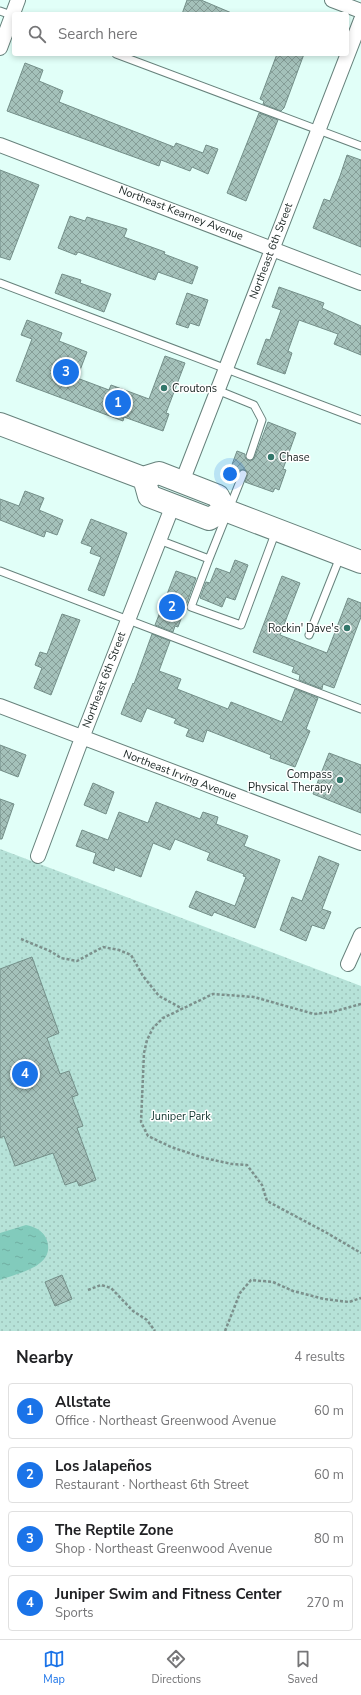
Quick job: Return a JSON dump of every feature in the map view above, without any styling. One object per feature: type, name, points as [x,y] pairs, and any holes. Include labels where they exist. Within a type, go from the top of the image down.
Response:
[{"type":"main road","points":[[0,424],[144,478],[159,473],[218,496],[227,511],[361,562]]},
{"type":"main road","points":[[144,478],[149,496],[209,519],[227,511]]},
{"type":"street","points":[[0,48],[9,14],[18,0]]},
{"type":"street","points":[[332,0],[361,11]]},
{"type":"street","name":"Northeast 6th Street","points":[[349,51],[361,20]]},
{"type":"street","name":"Northeast 6th Street","points":[[182,482],[347,56]]},
{"type":"street","name":"Northeast Kearney Avenue","points":[[0,145],[273,248],[361,283]]},
{"type":"street","name":"Northeast 6th Street","points":[[38,856],[82,738],[173,505]]},
{"type":"street","name":"Northeast Irving Avenue","points":[[0,706],[361,843]]},
{"type":"street","points":[[348,964],[361,935]]},
{"type":"lane","points":[[121,56],[361,146]]},
{"type":"lane","points":[[0,283],[361,420]]},
{"type":"lane","points":[[217,390],[254,405],[262,420],[250,456]]},
{"type":"lane","points":[[243,474],[227,511],[192,607],[241,625],[277,530]]},
{"type":"lane","points":[[159,540],[209,559]]},
{"type":"lane","points":[[309,635],[341,555]]},
{"type":"lane","points":[[0,570],[361,709]]},
{"type":"path","points":[[21,939],[50,951],[61,958],[77,961],[103,947],[119,950],[131,955],[143,976],[159,996],[183,1009]]},
{"type":"path","points":[[361,1004],[332,1012],[314,1014],[254,997],[213,994],[163,1018],[153,1028],[147,1040],[144,1053],[141,1122],[148,1136],[171,1147],[204,1158],[232,1164],[247,1165],[262,1186],[267,1201],[361,1253]]},
{"type":"path","points":[[224,1331],[240,1293],[251,1280],[273,1282],[293,1291],[324,1299],[349,1302],[361,1298]]},
{"type":"path","points":[[88,1290],[101,1285],[111,1288],[133,1311],[147,1320],[155,1331]]},
{"type":"green space","name":"Juniper Park","points":[[0,849],[361,986],[361,1331],[0,1331]]},
{"type":"water","points":[[26,1225],[38,1229],[46,1238],[48,1248],[46,1255],[41,1262],[34,1267],[0,1280],[0,1233]]},
{"type":"building","points":[[187,0],[201,0],[229,12],[183,12]]},
{"type":"building","points":[[276,56],[303,56],[284,108],[281,111],[263,104],[264,101],[260,99]]},
{"type":"building","points":[[25,63],[43,70],[39,81],[63,91],[59,102],[174,147],[176,143],[203,153],[206,145],[218,149],[208,174],[192,167],[190,171],[161,160],[159,166],[7,111]]},
{"type":"building","points":[[259,113],[278,120],[246,201],[227,193]]},
{"type":"building","points":[[347,155],[361,160],[361,247],[313,228],[324,199],[330,201]]},
{"type":"building","points":[[0,170],[39,185],[10,260],[0,257]]},
{"type":"building","points":[[70,216],[85,221],[87,217],[127,229],[124,237],[165,252],[164,254],[198,267],[192,284],[158,272],[155,280],[78,252],[76,255],[58,248]]},
{"type":"building","points":[[62,274],[81,280],[80,283],[111,294],[104,312],[55,293]]},
{"type":"building","points":[[279,287],[324,303],[322,308],[361,326],[361,355],[334,344],[338,334],[299,320],[288,351],[292,353],[285,374],[257,364],[266,339],[270,340],[281,310],[272,307]]},
{"type":"building","points":[[187,293],[208,300],[199,326],[190,323],[188,328],[176,324]]},
{"type":"building","points":[[27,320],[62,333],[59,341],[87,352],[77,378],[109,390],[111,385],[149,399],[165,356],[185,363],[166,413],[169,414],[163,431],[124,417],[123,421],[16,381],[32,339],[21,335]]},
{"type":"building","name":"Chase","points":[[268,422],[296,433],[283,469],[286,470],[279,490],[275,488],[273,492],[245,482],[248,474],[245,470],[240,470],[238,473],[230,470],[237,451],[245,454],[248,461],[254,459]]},
{"type":"building","points":[[25,491],[44,498],[39,510],[63,520],[57,535],[46,531],[44,537],[0,520],[0,499],[19,506]]},
{"type":"building","points":[[91,519],[127,533],[104,596],[88,590],[101,557],[90,553],[92,547],[81,543]]},
{"type":"building","points":[[235,560],[248,565],[235,600],[226,597],[222,607],[200,598],[206,582],[210,583],[216,568],[230,573]]},
{"type":"building","points":[[176,571],[196,578],[178,627],[175,626],[173,632],[155,625]]},
{"type":"building","points":[[282,576],[300,583],[280,635],[327,653],[348,598],[361,603],[361,617],[334,688],[323,684],[322,689],[299,680],[300,675],[292,672],[294,667],[253,652]]},
{"type":"building","points":[[62,614],[80,620],[51,695],[34,688],[42,668],[35,665],[40,652],[47,654]]},
{"type":"building","points":[[152,634],[170,641],[159,671],[181,679],[177,689],[228,709],[231,702],[282,722],[295,689],[318,698],[306,729],[310,731],[295,767],[270,758],[271,755],[207,730],[203,742],[186,736],[189,729],[174,723],[176,719],[147,708],[141,722],[121,714],[133,683],[134,684]]},
{"type":"building","points":[[0,745],[26,755],[18,777],[0,770]]},
{"type":"building","name":"Compass Physical Therapy","points":[[329,753],[361,765],[361,813],[313,794]]},
{"type":"building","points":[[93,783],[114,792],[106,814],[84,805]]},
{"type":"building","points":[[0,799],[14,804],[2,839],[0,839]]},
{"type":"building","points":[[156,802],[200,819],[203,812],[218,817],[216,824],[248,836],[244,846],[280,860],[255,928],[214,912],[212,916],[189,907],[196,891],[235,906],[246,877],[243,876],[244,874],[207,860],[210,853],[175,839],[170,850],[153,843],[141,877],[115,867],[114,871],[93,863],[96,853],[76,846],[82,830],[108,840],[119,812],[148,823]]},
{"type":"building","points":[[319,856],[339,864],[322,909],[331,912],[324,929],[312,925],[306,941],[280,930],[292,897],[302,901]]},
{"type":"building","points":[[32,957],[59,1033],[47,1038],[60,1074],[69,1071],[78,1095],[72,1097],[83,1126],[77,1128],[96,1180],[79,1186],[77,1181],[65,1185],[53,1153],[15,1166],[4,1136],[0,1138],[0,969]]},
{"type":"building","points":[[62,1275],[72,1299],[55,1306],[45,1282]]},
{"type":"place","name":"The Reptile Zone","points":[[66,372]]},
{"type":"place","name":"Croutons","points":[[164,388]]},
{"type":"place","name":"Allstate","points":[[118,403]]},
{"type":"place","name":"Chase","points":[[271,457]]},
{"type":"place","name":"Los Jalapeños","points":[[172,607]]},
{"type":"place","name":"Rockin' Dave's","points":[[347,628]]},
{"type":"place","name":"Compass Physical Therapy","points":[[340,780]]},
{"type":"place","name":"Juniper Swim and Fitness Center","points":[[25,1074]]}]
